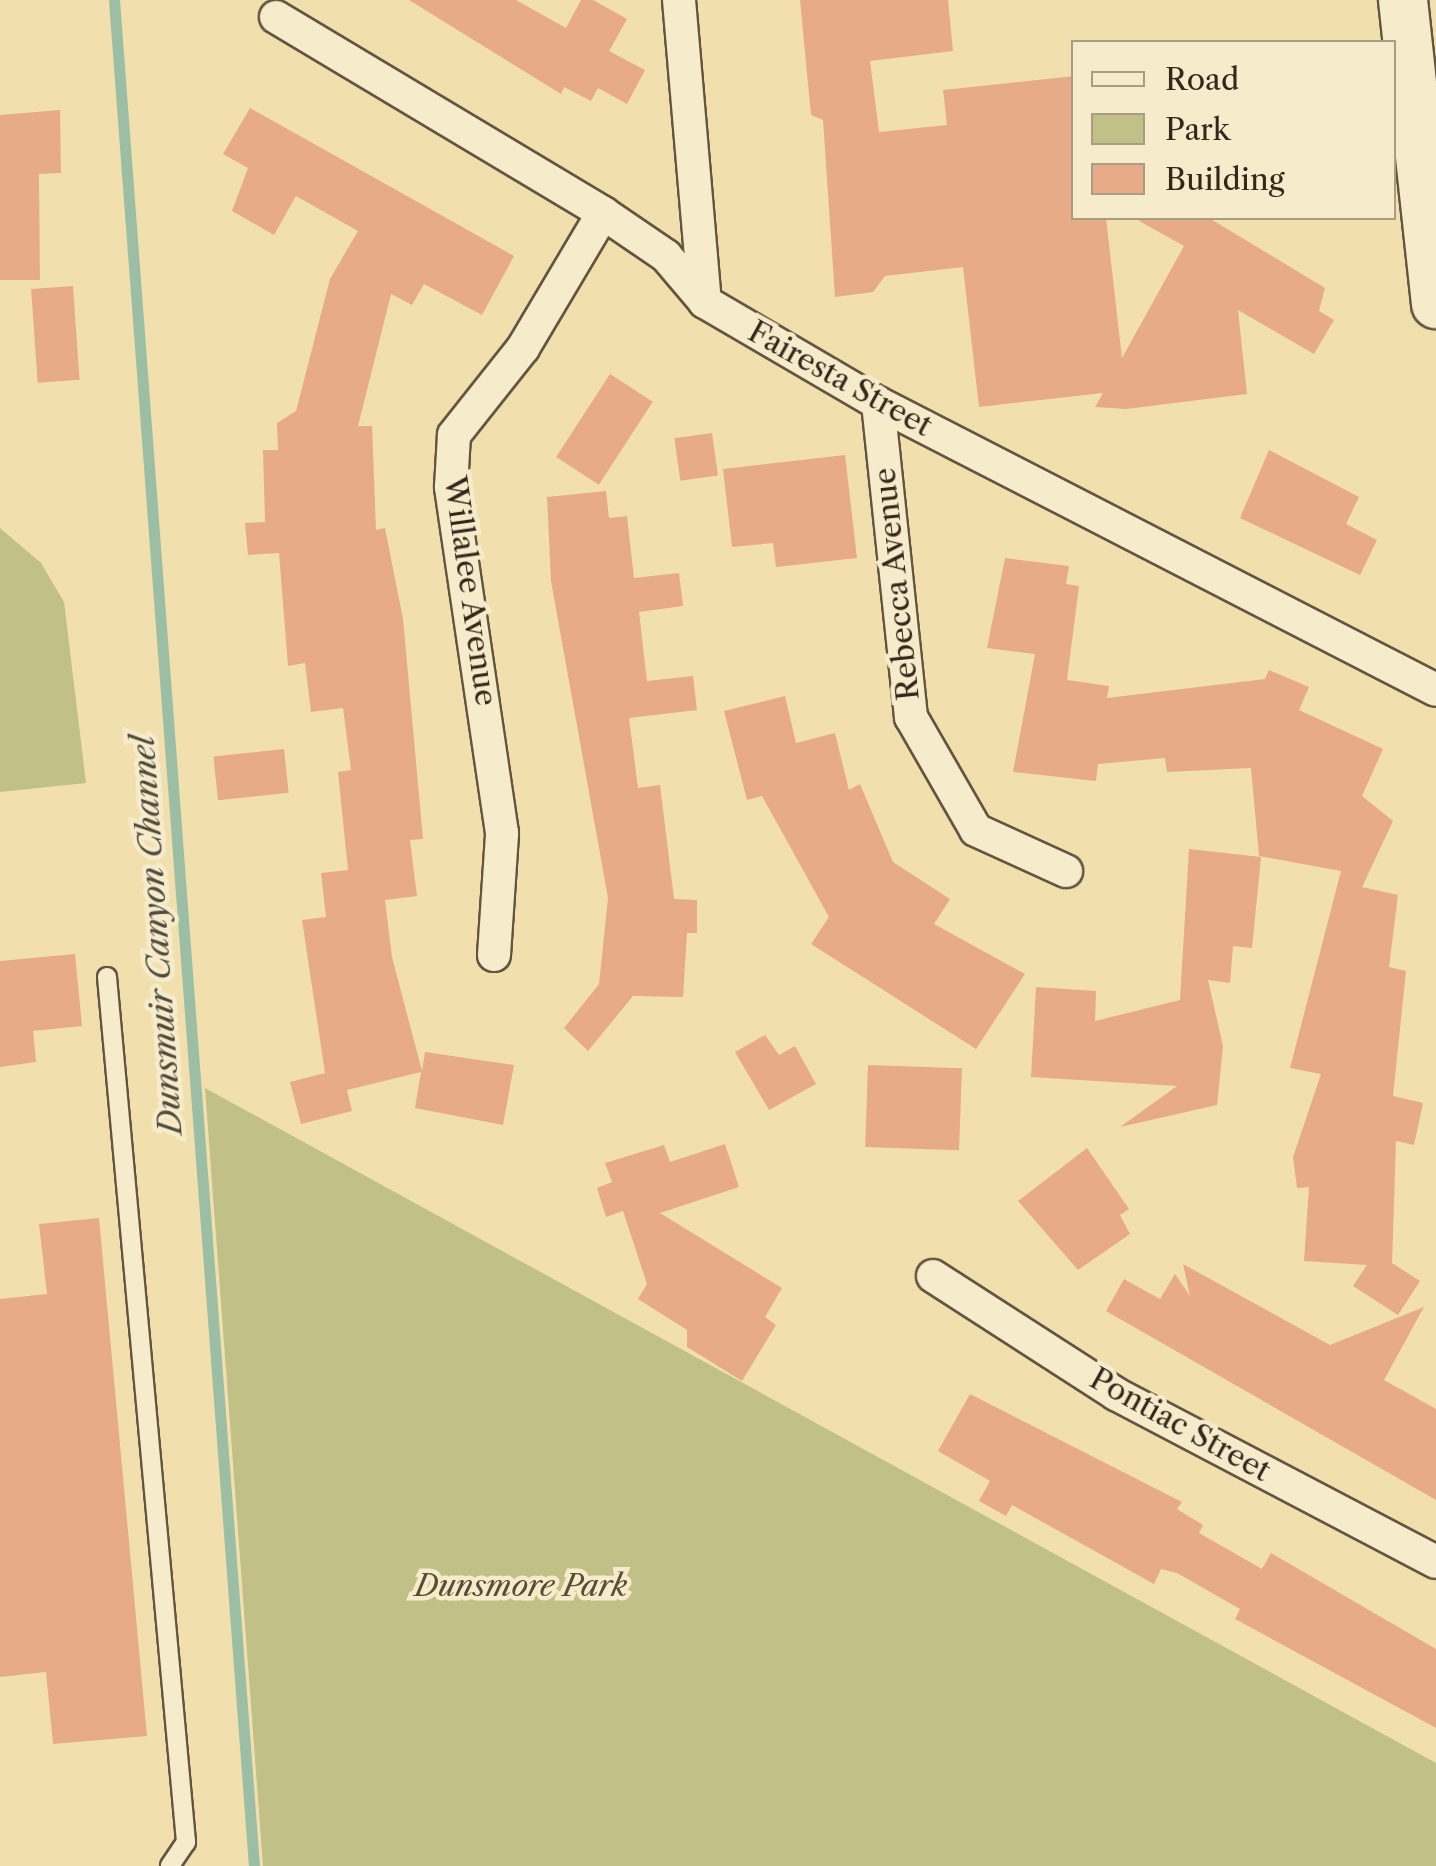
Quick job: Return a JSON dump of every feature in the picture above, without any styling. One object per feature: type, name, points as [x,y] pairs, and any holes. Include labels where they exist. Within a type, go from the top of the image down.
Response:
[{"type":"street","points":[[679,0],[704,302]]},
{"type":"street","points":[[1403,0],[1429,176],[1436,304]]},
{"type":"street","name":"Fairesta Street","points":[[276,18],[603,213],[666,256],[704,302],[878,402],[1436,690]]},
{"type":"street","name":"Willalee Avenue","points":[[494,955],[502,832],[451,487],[454,436],[523,348],[603,213]]},
{"type":"street","name":"Rebecca Avenue","points":[[878,402],[911,717],[976,830],[1066,871]]},
{"type":"street","name":"Pontiac Street","points":[[932,1276],[1116,1394],[1436,1562]]},
{"type":"lane","points":[[107,977],[186,1842],[170,1866]]},
{"type":"green space","points":[[0,528],[41,563],[64,602],[86,783],[0,792]]},
{"type":"green space","name":"Dunsmore Park","points":[[205,1088],[1436,1763],[1436,1866],[263,1866]]},
{"type":"building","points":[[409,0],[516,0],[566,28],[581,0],[593,0],[627,19],[609,51],[645,70],[627,104],[598,88],[591,101],[564,87],[561,94]]},
{"type":"building","points":[[800,0],[948,0],[953,51],[870,61],[879,132],[947,125],[943,90],[1071,76],[1071,220],[1106,220],[1122,358],[1184,246],[1138,220],[1212,220],[1325,288],[1319,311],[1334,320],[1314,354],[1238,310],[1247,394],[1126,409],[1095,407],[1103,393],[979,407],[963,267],[885,276],[873,292],[835,297],[823,120],[811,115]]},
{"type":"building","points":[[250,108],[514,256],[482,315],[424,284],[412,305],[391,294],[358,426],[372,426],[376,530],[385,528],[403,619],[423,839],[410,840],[417,896],[385,900],[392,957],[422,1071],[425,1052],[514,1065],[503,1125],[415,1108],[421,1072],[347,1090],[352,1111],[301,1124],[290,1082],[325,1073],[302,920],[326,917],[321,873],[348,870],[338,772],[351,770],[343,708],[311,712],[305,663],[288,666],[279,553],[248,555],[245,523],[265,522],[263,450],[278,450],[277,423],[296,411],[330,279],[358,231],[296,196],[274,235],[232,211],[248,168],[223,154]]},
{"type":"building","points":[[60,110],[61,173],[39,174],[40,280],[0,280],[0,115]]},
{"type":"building","points":[[73,286],[80,380],[38,383],[31,289]]},
{"type":"building","points":[[610,374],[653,402],[599,485],[556,457]]},
{"type":"building","points":[[712,433],[718,476],[680,481],[674,438]]},
{"type":"building","points":[[1269,450],[1359,497],[1346,524],[1377,540],[1360,575],[1240,518]]},
{"type":"building","points":[[845,455],[857,558],[776,567],[773,543],[732,547],[723,469]]},
{"type":"building","points":[[606,491],[609,518],[627,516],[634,578],[679,573],[683,606],[639,612],[647,681],[693,676],[697,710],[629,718],[638,788],[660,785],[674,899],[697,900],[697,933],[687,933],[683,997],[633,996],[588,1051],[564,1028],[599,984],[608,898],[551,581],[547,497]]},
{"type":"building","points":[[1005,558],[1069,566],[1066,584],[1079,586],[1067,680],[1109,686],[1107,698],[1265,679],[1269,670],[1309,687],[1299,710],[1383,749],[1362,796],[1393,821],[1362,887],[1398,895],[1389,967],[1406,971],[1393,1096],[1423,1103],[1414,1145],[1396,1141],[1392,1263],[1420,1281],[1398,1315],[1353,1286],[1367,1265],[1304,1261],[1309,1187],[1297,1188],[1293,1157],[1321,1074],[1290,1068],[1341,871],[1259,856],[1251,768],[1167,772],[1165,758],[1098,764],[1096,781],[1013,772],[1035,654],[987,648]]},
{"type":"building","points":[[785,696],[796,743],[835,733],[849,790],[860,784],[893,862],[950,899],[934,924],[1025,974],[976,1049],[811,944],[829,917],[762,796],[747,800],[724,711]]},
{"type":"building","points":[[284,749],[289,793],[218,800],[213,756]]},
{"type":"building","points":[[1189,849],[1261,857],[1252,948],[1233,946],[1230,983],[1208,980],[1223,1046],[1217,1105],[1120,1127],[1177,1086],[1031,1077],[1036,987],[1096,991],[1095,1021],[1180,1000]]},
{"type":"building","points":[[75,954],[82,1026],[33,1031],[36,1062],[0,1067],[0,961]]},
{"type":"building","points":[[765,1035],[779,1055],[795,1046],[816,1084],[769,1110],[735,1052]]},
{"type":"building","points":[[868,1065],[962,1068],[959,1150],[865,1147]]},
{"type":"building","points":[[725,1144],[739,1187],[660,1213],[782,1288],[765,1317],[776,1325],[742,1381],[687,1347],[687,1330],[638,1299],[647,1284],[623,1211],[606,1217],[597,1188],[612,1182],[605,1163],[664,1145],[670,1162]]},
{"type":"building","points":[[1087,1148],[1129,1209],[1120,1215],[1130,1234],[1078,1270],[1018,1201]]},
{"type":"building","points":[[99,1218],[147,1736],[53,1744],[46,1672],[0,1677],[0,1299],[47,1294],[39,1224]]},
{"type":"building","points":[[1183,1264],[1330,1345],[1424,1307],[1384,1380],[1436,1409],[1436,1500],[1106,1311],[1124,1279],[1160,1299],[1175,1274],[1190,1296]]},
{"type":"building","points":[[970,1394],[1182,1502],[1177,1509],[1203,1525],[1199,1533],[1262,1569],[1271,1553],[1436,1649],[1436,1728],[1235,1619],[1240,1609],[1177,1573],[1161,1569],[1154,1584],[1012,1505],[1006,1516],[979,1501],[990,1481],[938,1451]]},
{"type":"waterway","name":"Dunsmuir Canyon Channel","points":[[114,0],[254,1866]]}]
